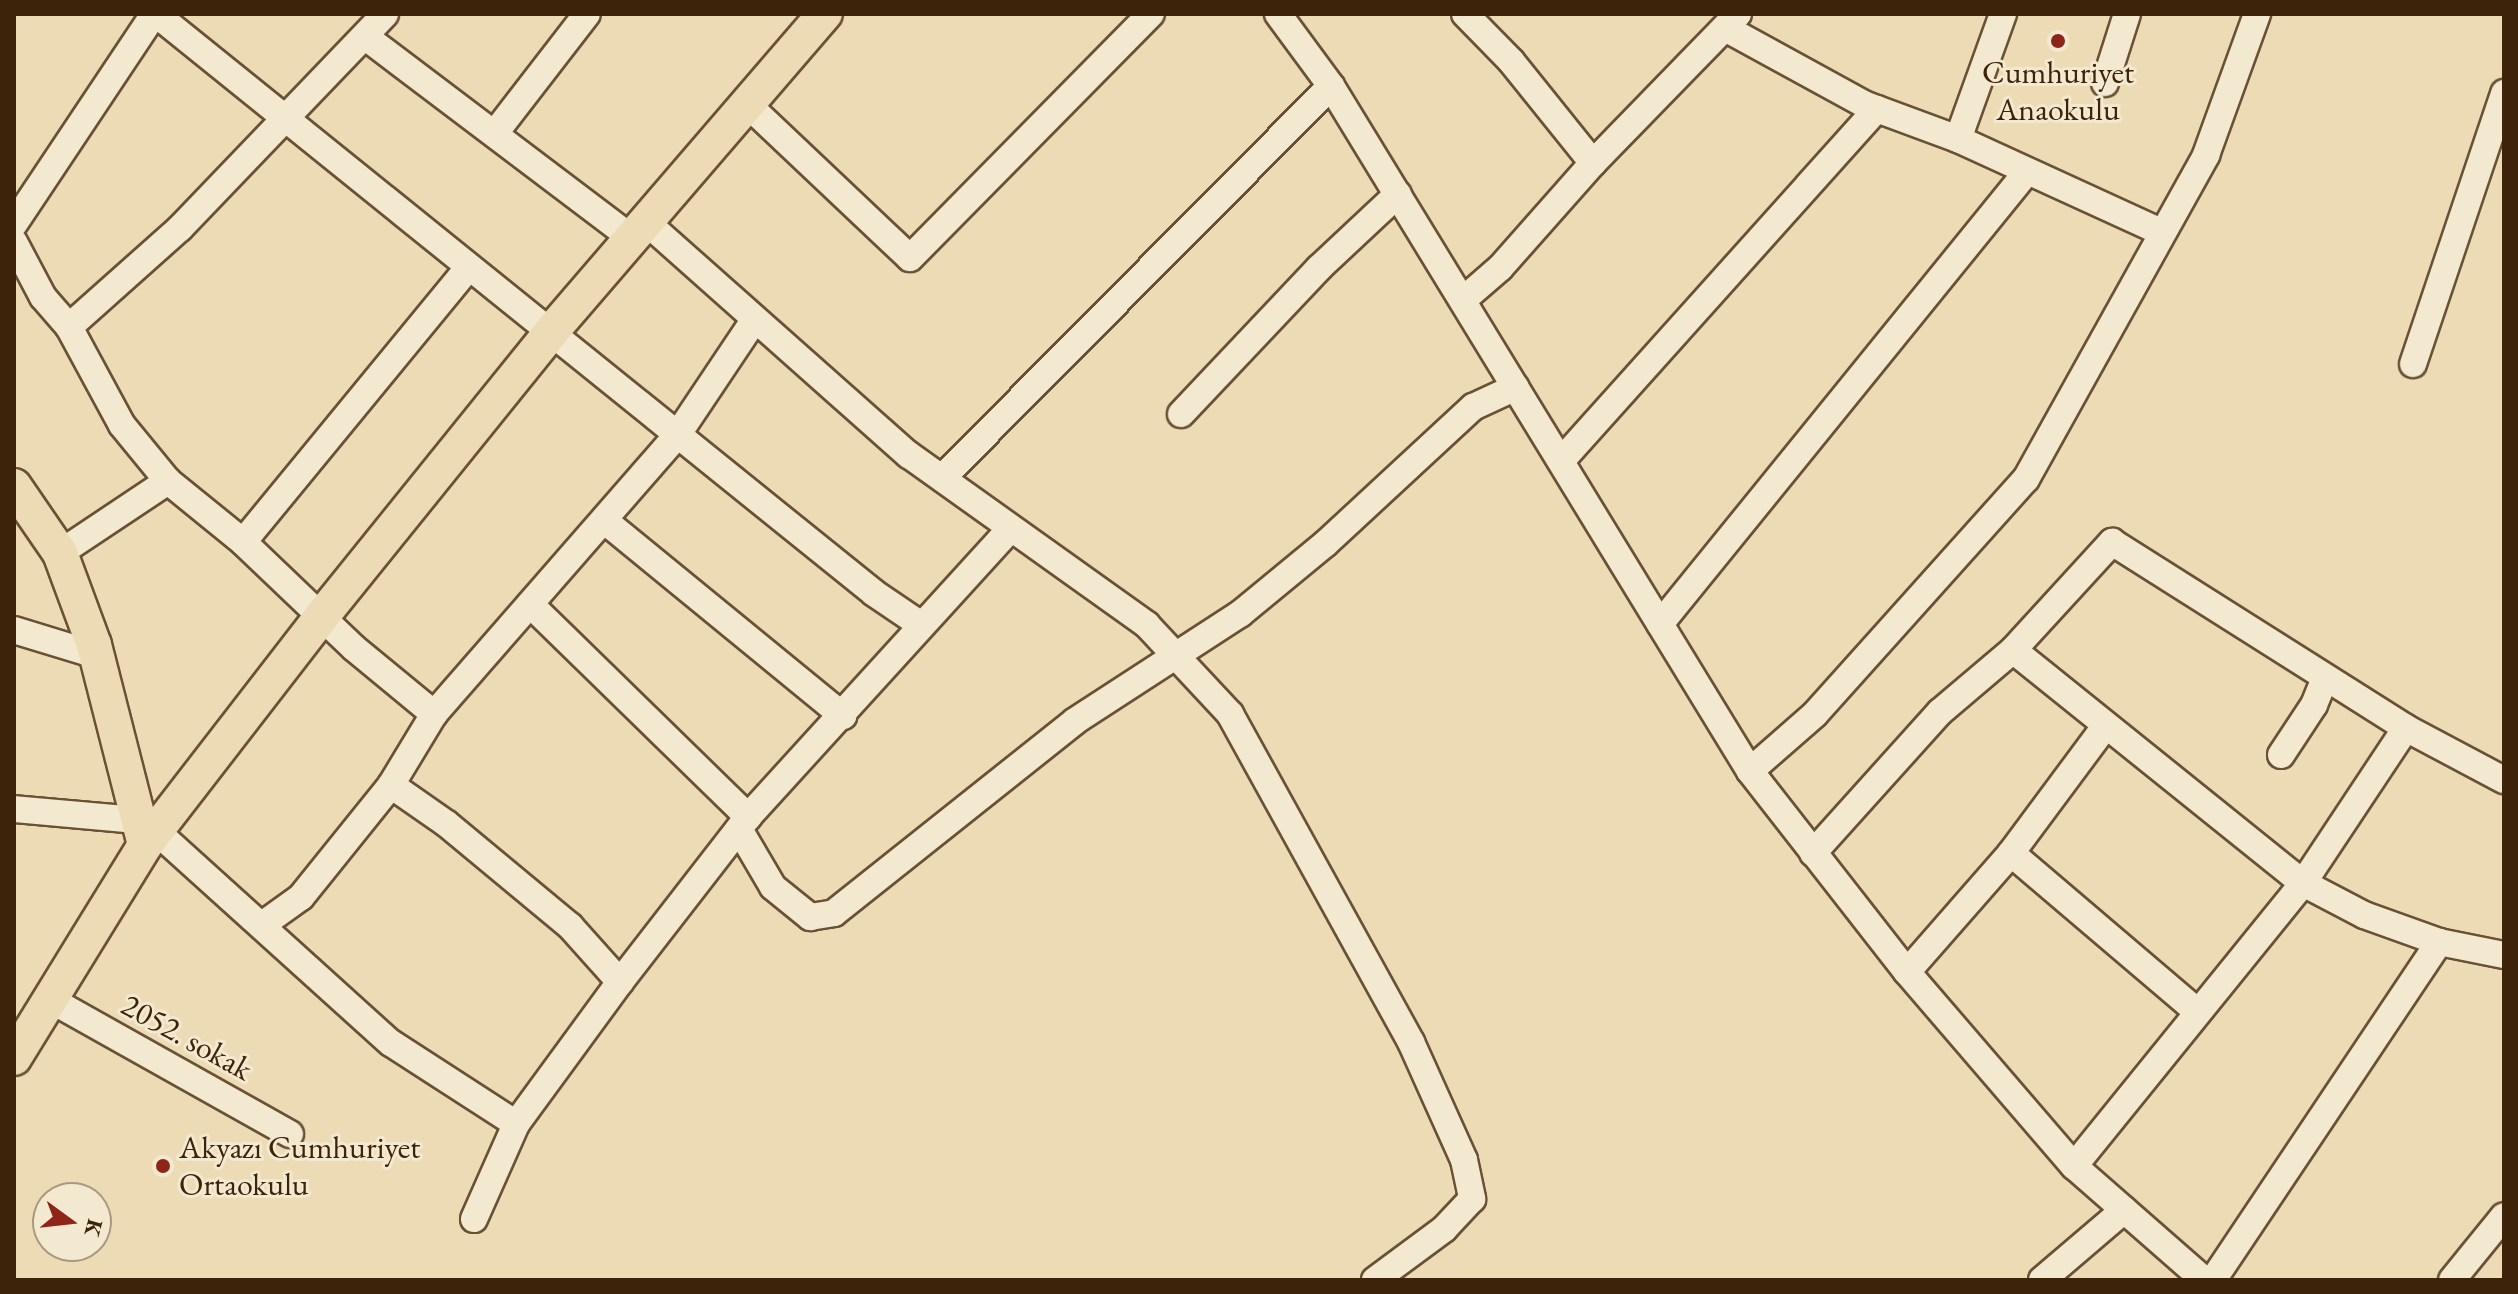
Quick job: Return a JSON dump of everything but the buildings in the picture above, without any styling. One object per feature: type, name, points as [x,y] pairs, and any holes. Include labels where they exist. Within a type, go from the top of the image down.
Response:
[{"type":"main road","points":[[14,1058],[51,1000],[146,832],[551,332],[825,14]]},
{"type":"main road","points":[[14,486],[60,553],[96,655],[146,832]]},
{"type":"street","points":[[14,224],[155,14],[874,593],[921,625]]},
{"type":"street","points":[[69,327],[180,228],[367,38],[385,14]]},
{"type":"street","points":[[495,133],[587,14]]},
{"type":"street","points":[[747,104],[910,258],[1151,14]]},
{"type":"street","points":[[1278,14],[1331,86],[1750,771],[1907,972],[2074,1166],[2204,1280]]},
{"type":"street","points":[[1465,14],[1511,61],[1593,163]]},
{"type":"street","points":[[1958,139],[2003,14]]},
{"type":"street","points":[[2105,83],[2127,14]]},
{"type":"street","points":[[1750,771],[1815,714],[2026,479],[2206,155],[2257,14]]},
{"type":"street","points":[[1463,300],[1500,268],[1593,163],[1732,22],[1877,109],[1958,139],[2025,174],[2161,232]]},
{"type":"street","points":[[367,38],[495,133],[638,229],[942,478],[1009,530],[1147,625],[1230,714],[1411,1042],[1464,1160],[1472,1199],[1444,1229],[1375,1280]]},
{"type":"street","points":[[942,478],[1331,86]]},
{"type":"street","points":[[2413,364],[2504,93]]},
{"type":"street","points":[[1561,461],[1877,109]]},
{"type":"street","points":[[1660,624],[2025,174]]},
{"type":"street","points":[[1181,414],[1319,268],[1398,194]]},
{"type":"street","points":[[14,242],[43,297],[69,327],[122,425],[168,481],[243,542],[434,714]]},
{"type":"street","points":[[243,542],[468,268]]},
{"type":"street","points":[[262,925],[301,897],[391,785],[434,714],[533,607],[678,434],[753,322]]},
{"type":"street","points":[[533,607],[744,823],[773,887],[810,917],[834,913],[1075,721],[1240,614],[1313,554],[1473,407],[1516,387]]},
{"type":"street","points":[[60,553],[168,481]]},
{"type":"street","points":[[605,521],[843,716]]},
{"type":"street","points":[[474,1219],[516,1124],[620,982],[744,823],[1009,530]]},
{"type":"street","points":[[1813,853],[1940,712],[2013,650],[2112,542],[2406,728],[2504,780]]},
{"type":"street","points":[[14,630],[96,655]]},
{"type":"street","points":[[2013,650],[2303,883],[2364,915],[2439,942],[2502,951]]},
{"type":"street","points":[[2281,755],[2314,705],[2325,678]]},
{"type":"street","points":[[1907,972],[2011,853],[2106,725]]},
{"type":"street","points":[[2074,1166],[2303,883],[2406,728]]},
{"type":"street","points":[[391,785],[447,824],[570,926],[620,982]]},
{"type":"street","points":[[14,809],[146,832],[262,925],[391,1043],[516,1124]]},
{"type":"street","points":[[2011,853],[2198,1012]]},
{"type":"street","points":[[2213,1280],[2439,942]]},
{"type":"street","name":"2052. sokak","points":[[51,1000],[290,1134]]},
{"type":"street","points":[[2042,1280],[2124,1210]]},
{"type":"street","points":[[2452,1280],[2504,1216]]},
{"type":"place","name":"Cumhuriyet Anaokulu","points":[[2058,41]]},
{"type":"place","name":"Akyazı Cumhuriyet Ortaokulu","points":[[163,1166]]}]
